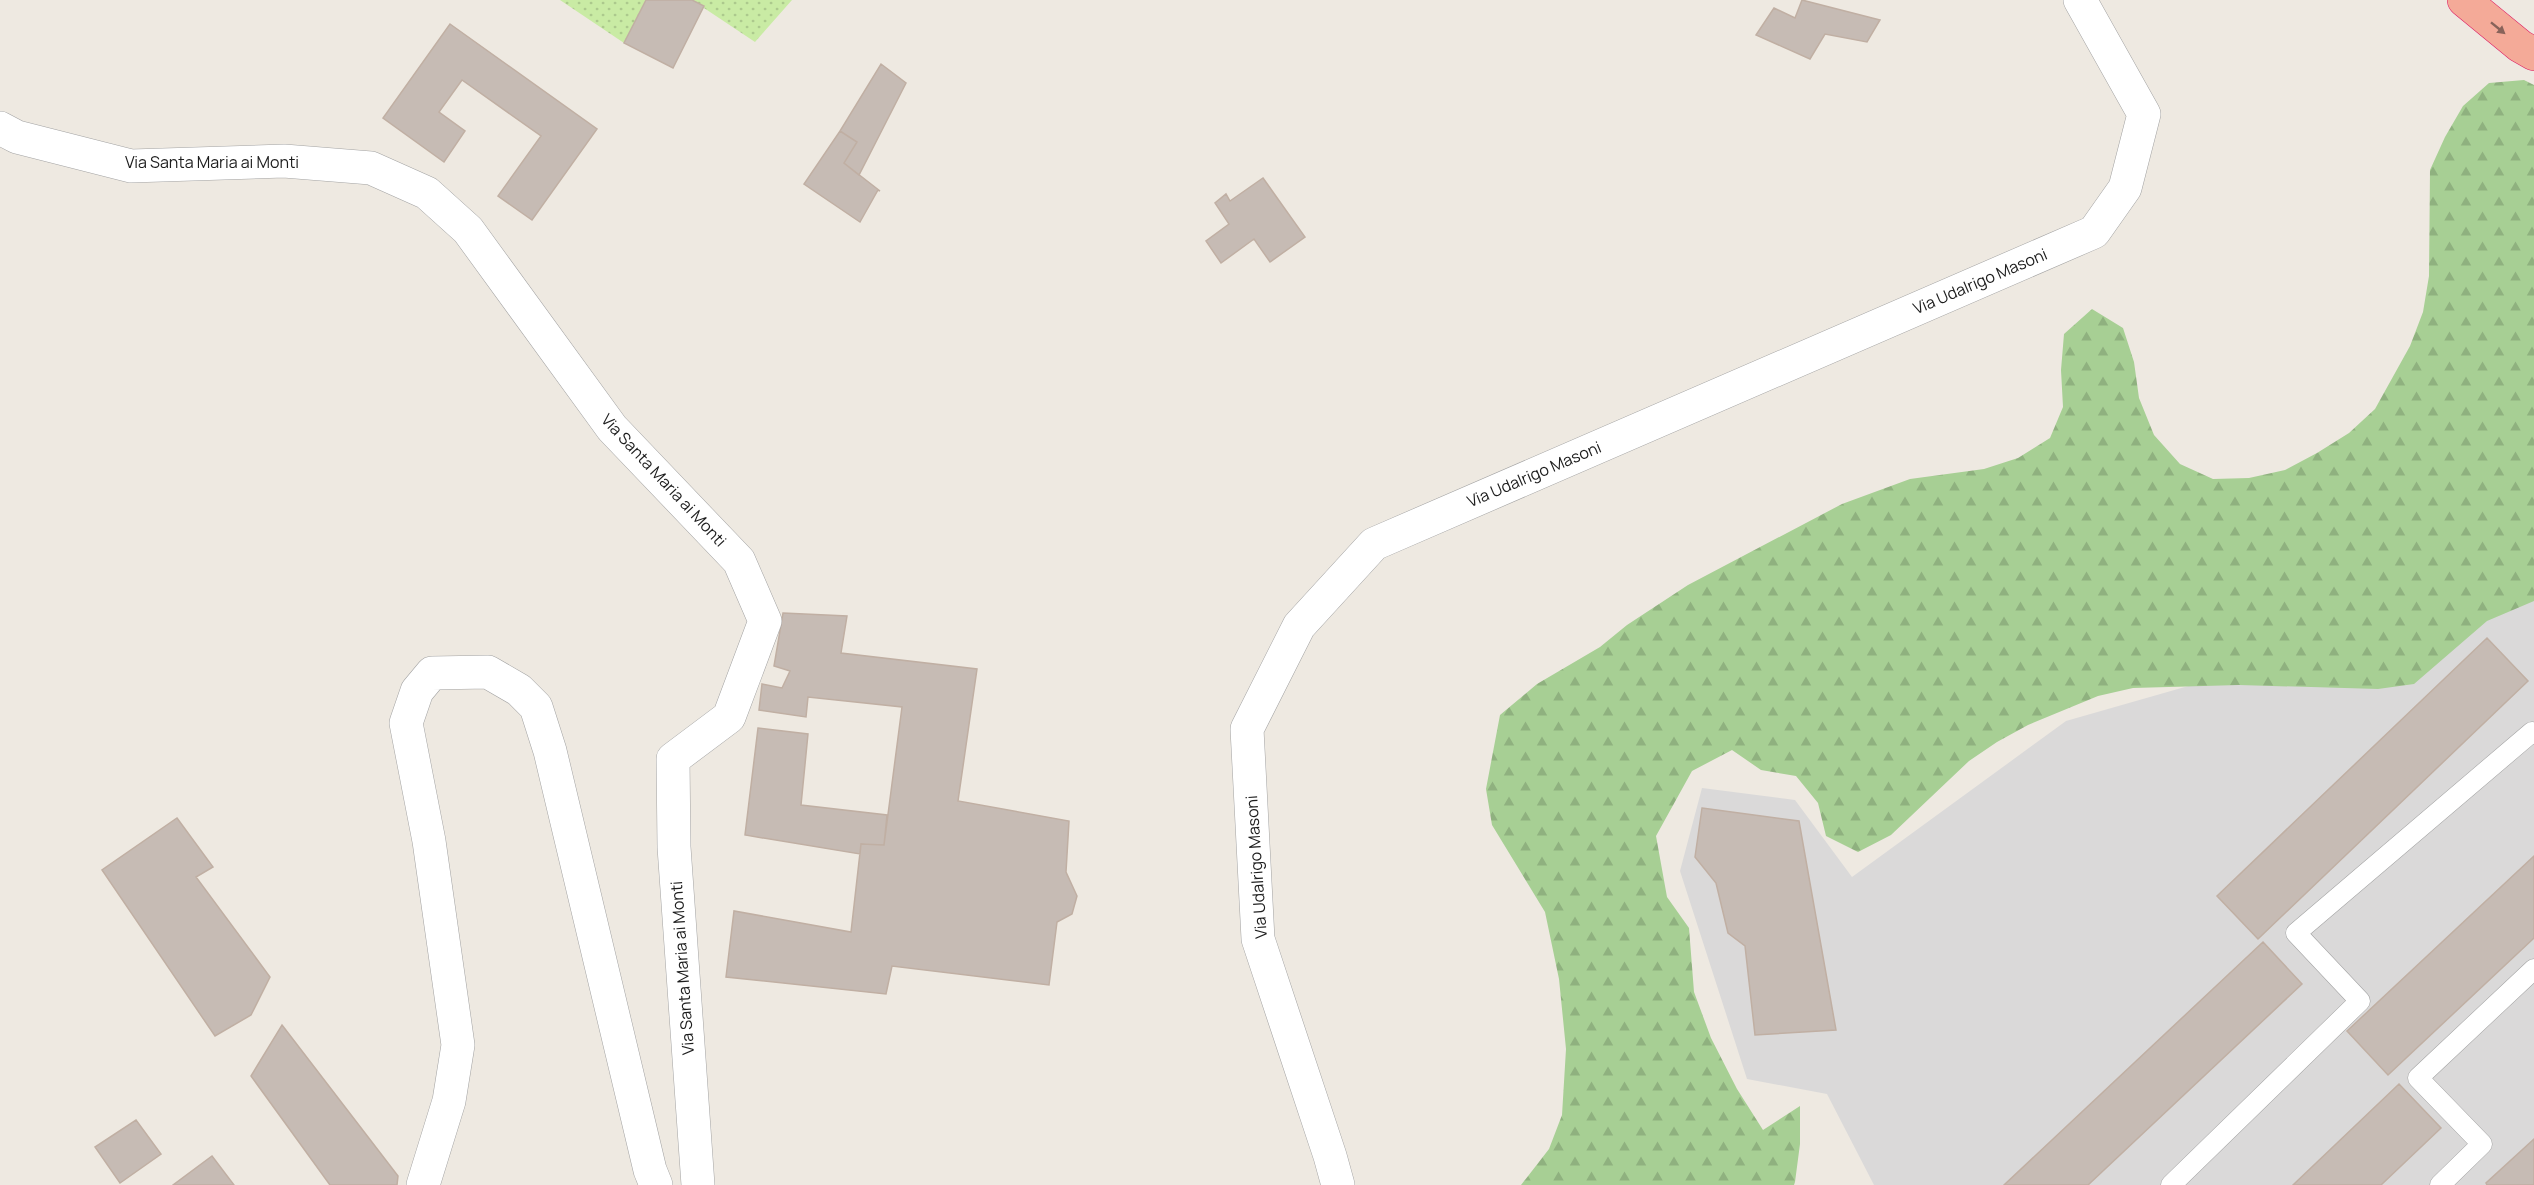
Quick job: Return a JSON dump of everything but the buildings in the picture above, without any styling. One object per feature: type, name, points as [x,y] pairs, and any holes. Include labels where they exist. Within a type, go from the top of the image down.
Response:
[{"type":"highway","points":[[2464,0],[2520,46],[2534,54]]},
{"type":"street","name":"Via Udalrigo Masoni","points":[[1338,1185],[1258,939],[1247,729],[1299,626],[1374,544],[2094,232],[2125,188],[2144,114],[2080,0]]},
{"type":"street","name":"Via Santa Maria ai Monti","points":[[0,128],[18,137],[131,166],[284,161],[371,168],[427,193],[468,230],[612,428],[740,561],[765,621],[729,717],[673,759],[674,847],[698,1185]]},
{"type":"street","points":[[423,1185],[449,1101],[458,1045],[429,842],[406,723],[417,691],[432,673],[488,672],[519,690],[536,707],[550,750],[650,1170],[656,1185]]},
{"type":"lane","points":[[2171,1185],[2360,1001],[2296,933],[2532,732],[2534,734]]},
{"type":"lane","points":[[2440,1185],[2482,1144],[2418,1078],[2534,969]]},
{"type":"shaded area","points":[[2534,549],[2534,1185],[1874,1185],[1827,1094],[1747,1079],[1680,871],[1702,788],[1795,800],[1852,877],[2066,721],[2447,612]]},
{"type":"green space","points":[[560,0],[646,0],[624,43]]},
{"type":"green space","points":[[692,0],[792,0],[755,42]]},
{"type":"green space","points":[[2524,80],[2534,85],[2534,601],[2487,621],[2414,684],[2378,689],[2239,685],[2133,688],[2098,696],[2028,725],[1997,742],[1969,761],[1891,835],[1858,852],[1826,836],[1818,803],[1796,776],[1761,770],[1732,750],[1692,771],[1656,836],[1667,897],[1689,928],[1694,992],[1711,1038],[1737,1089],[1763,1130],[1800,1106],[1800,1144],[1794,1185],[1521,1185],[1549,1149],[1562,1115],[1566,1049],[1559,979],[1545,912],[1492,825],[1486,789],[1500,715],[1537,684],[1600,647],[1627,625],[1688,585],[1842,504],[1910,479],[1984,469],[2018,458],[2050,438],[2063,407],[2061,370],[2064,334],[2092,309],[2123,328],[2134,362],[2139,398],[2154,435],[2180,464],[2213,479],[2249,478],[2285,470],[2317,453],[2349,433],[2375,409],[2410,346],[2423,312],[2429,276],[2430,170],[2445,137],[2463,106],[2489,83]]}]
